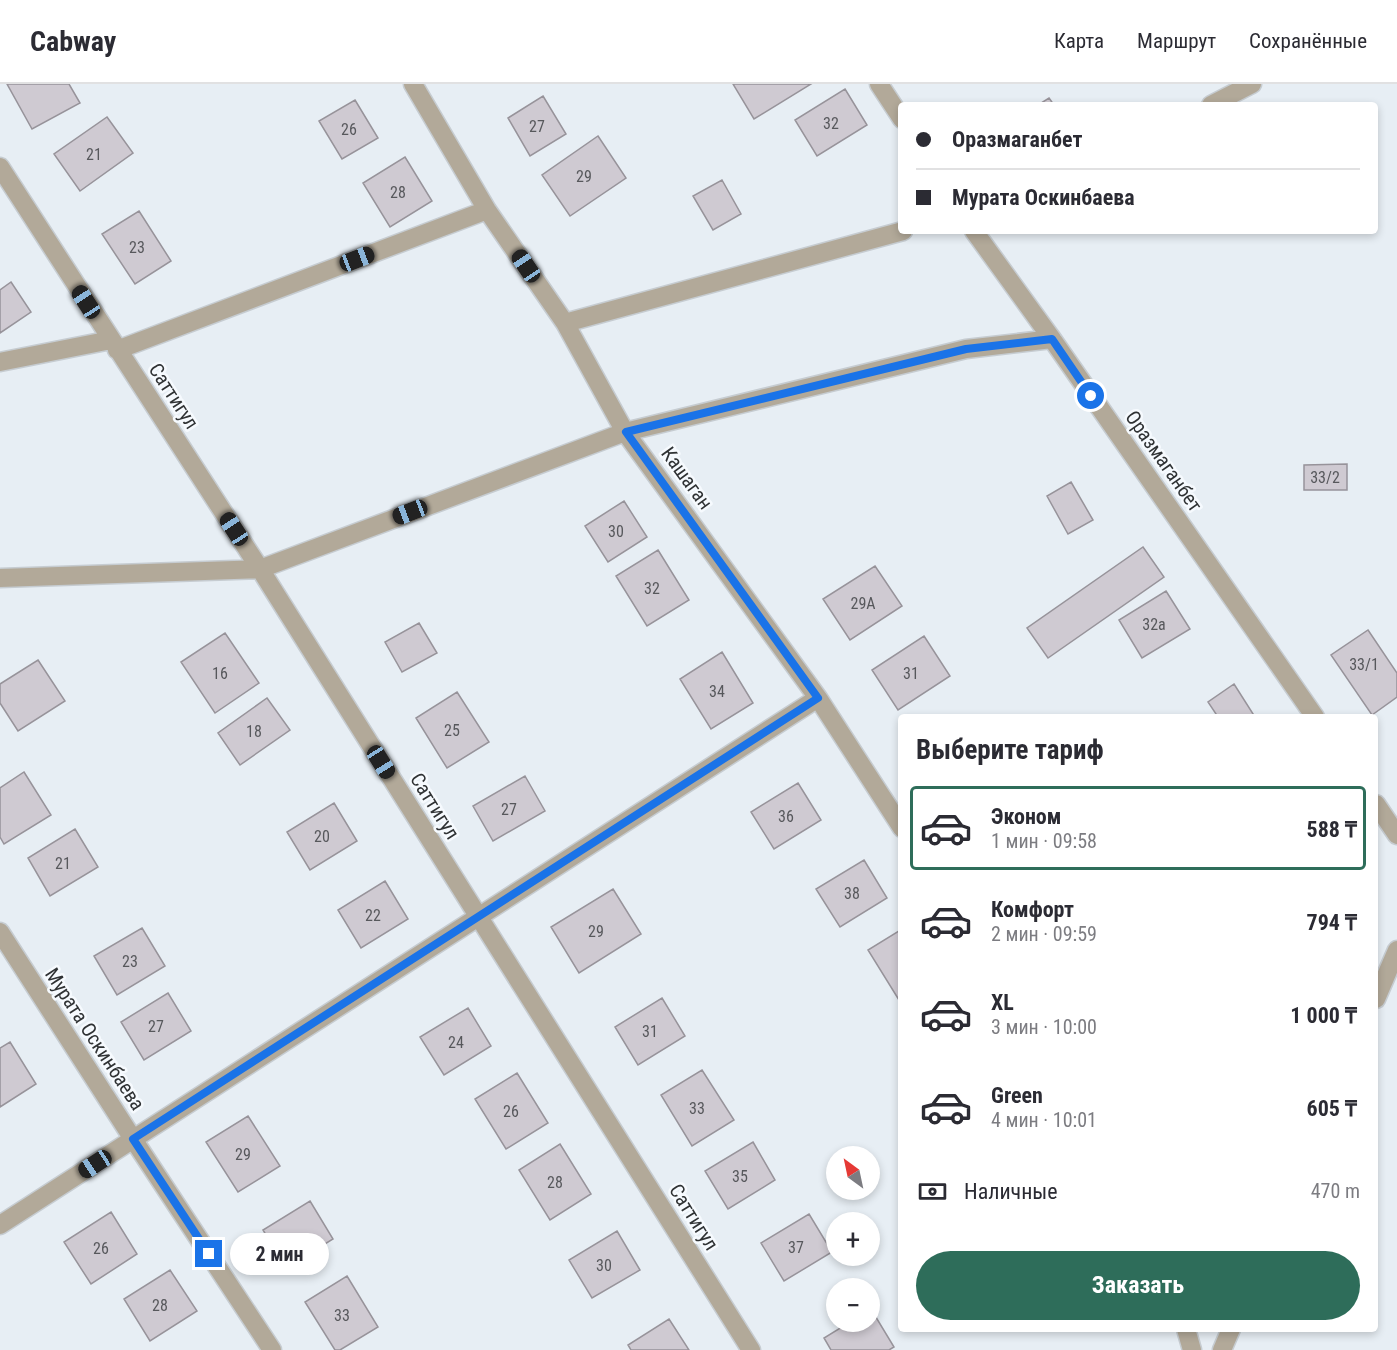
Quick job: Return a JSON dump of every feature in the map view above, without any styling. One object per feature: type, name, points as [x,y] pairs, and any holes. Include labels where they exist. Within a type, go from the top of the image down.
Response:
[{"type":"street","name":"Кашаган","points":[[413,84],[487,210],[565,323],[626,432],[818,698],[898,822]]},
{"type":"street","points":[[879,84],[898,113]]},
{"type":"street","points":[[1217,102],[1252,84]]},
{"type":"street","name":"Саттигул","points":[[0,167],[260,569],[751,1350]]},
{"type":"street","points":[[0,362],[114,345],[487,210]]},
{"type":"street","points":[[565,323],[898,232]]},
{"type":"street","name":"Оразмаганбет","points":[[976,234],[1313,714]]},
{"type":"street","points":[[0,578],[260,569],[626,432],[966,349],[1052,339]]},
{"type":"street","points":[[0,1225],[818,698]]},
{"type":"street","points":[[1378,807],[1397,835]]},
{"type":"street","name":"Мурата Оскинбаева","points":[[0,932],[272,1350]]},
{"type":"street","points":[[1378,994],[1397,950]]},
{"type":"street","points":[[1187,1332],[1192,1350]]},
{"type":"street","points":[[1222,1350],[1230,1332]]},
{"type":"building","points":[[7,84],[69,84],[80,103],[32,129]]},
{"type":"building","points":[[733,84],[811,84],[754,119]]},
{"type":"building","points":[[845,89],[867,125],[817,156],[795,120]]},
{"type":"building","points":[[543,96],[566,134],[530,156],[508,118]]},
{"type":"building","points":[[355,100],[378,138],[342,159],[319,121]]},
{"type":"building","points":[[107,117],[133,153],[80,191],[54,154]]},
{"type":"building","points":[[598,136],[626,178],[570,216],[542,175]]},
{"type":"building","points":[[405,157],[432,201],[390,227],[363,183]]},
{"type":"building","points":[[722,180],[741,214],[713,230],[693,196]]},
{"type":"building","points":[[139,211],[171,261],[135,284],[102,234]]},
{"type":"building","points":[[11,282],[31,312],[0,333],[0,290]]},
{"type":"building","points":[[1347,464],[1347,490],[1304,490],[1304,465]]},
{"type":"building","points":[[1071,482],[1093,520],[1068,534],[1047,496]]},
{"type":"building","points":[[624,501],[647,537],[608,562],[585,526]]},
{"type":"building","points":[[1143,547],[1164,577],[1048,658],[1027,628]]},
{"type":"building","points":[[658,550],[689,600],[647,626],[616,576]]},
{"type":"building","points":[[875,566],[902,606],[850,640],[823,599]]},
{"type":"building","points":[[1166,591],[1190,629],[1142,658],[1119,620]]},
{"type":"building","points":[[419,623],[437,653],[402,672],[385,642]]},
{"type":"building","points":[[1368,630],[1397,673],[1397,697],[1371,714],[1331,655]]},
{"type":"building","points":[[225,633],[259,683],[215,713],[181,662]]},
{"type":"building","points":[[924,636],[950,676],[898,710],[872,670]]},
{"type":"building","points":[[722,652],[753,703],[711,729],[680,679]]},
{"type":"building","points":[[38,660],[65,701],[18,731],[0,703],[0,684]]},
{"type":"building","points":[[1234,684],[1253,714],[1216,714],[1208,702]]},
{"type":"building","points":[[457,692],[489,742],[447,768],[416,718]]},
{"type":"building","points":[[267,698],[290,730],[240,765],[218,733]]},
{"type":"building","points":[[24,772],[51,815],[4,844],[0,837],[0,788]]},
{"type":"building","points":[[525,776],[545,811],[493,841],[473,806]]},
{"type":"building","points":[[798,783],[821,820],[774,849],[751,812]]},
{"type":"building","points":[[334,803],[357,841],[310,870],[287,832]]},
{"type":"building","points":[[75,829],[98,867],[50,896],[28,858]]},
{"type":"building","points":[[864,860],[887,898],[840,927],[816,889]]},
{"type":"building","points":[[385,881],[408,919],[361,948],[338,910]]},
{"type":"building","points":[[613,889],[641,934],[579,973],[551,927]]},
{"type":"building","points":[[142,928],[165,966],[117,995],[94,956]]},
{"type":"building","points":[[898,931],[898,998],[868,950]]},
{"type":"building","points":[[168,993],[191,1031],[144,1060],[121,1022]]},
{"type":"building","points":[[662,998],[685,1036],[638,1065],[615,1027]]},
{"type":"building","points":[[468,1008],[491,1046],[444,1075],[420,1037]]},
{"type":"building","points":[[10,1042],[36,1084],[0,1107],[0,1048]]},
{"type":"building","points":[[702,1070],[734,1120],[692,1146],[661,1095]]},
{"type":"building","points":[[517,1073],[548,1123],[506,1149],[475,1099]]},
{"type":"building","points":[[248,1116],[280,1166],[238,1192],[206,1142]]},
{"type":"building","points":[[753,1142],[775,1180],[728,1209],[705,1171]]},
{"type":"building","points":[[560,1144],[591,1194],[550,1220],[519,1170]]},
{"type":"building","points":[[310,1201],[333,1239],[286,1268],[263,1230]]},
{"type":"building","points":[[111,1212],[137,1254],[91,1284],[64,1242]]},
{"type":"building","points":[[809,1214],[826,1242],[826,1256],[784,1281],[761,1243]]},
{"type":"building","points":[[617,1231],[640,1270],[592,1298],[569,1260]]},
{"type":"building","points":[[170,1270],[197,1311],[150,1341],[124,1299]]},
{"type":"building","points":[[347,1276],[378,1327],[340,1350],[335,1350],[305,1302]]},
{"type":"building","points":[[669,1319],[689,1350],[631,1350],[628,1345]]},
{"type":"building","points":[[880,1324],[894,1347],[889,1350],[831,1350],[824,1338],[834,1332],[880,1332]]},
{"type":"route","points":[[209,1254],[133,1139],[818,698],[626,432],[966,349],[1052,339],[1091,396]]}]
